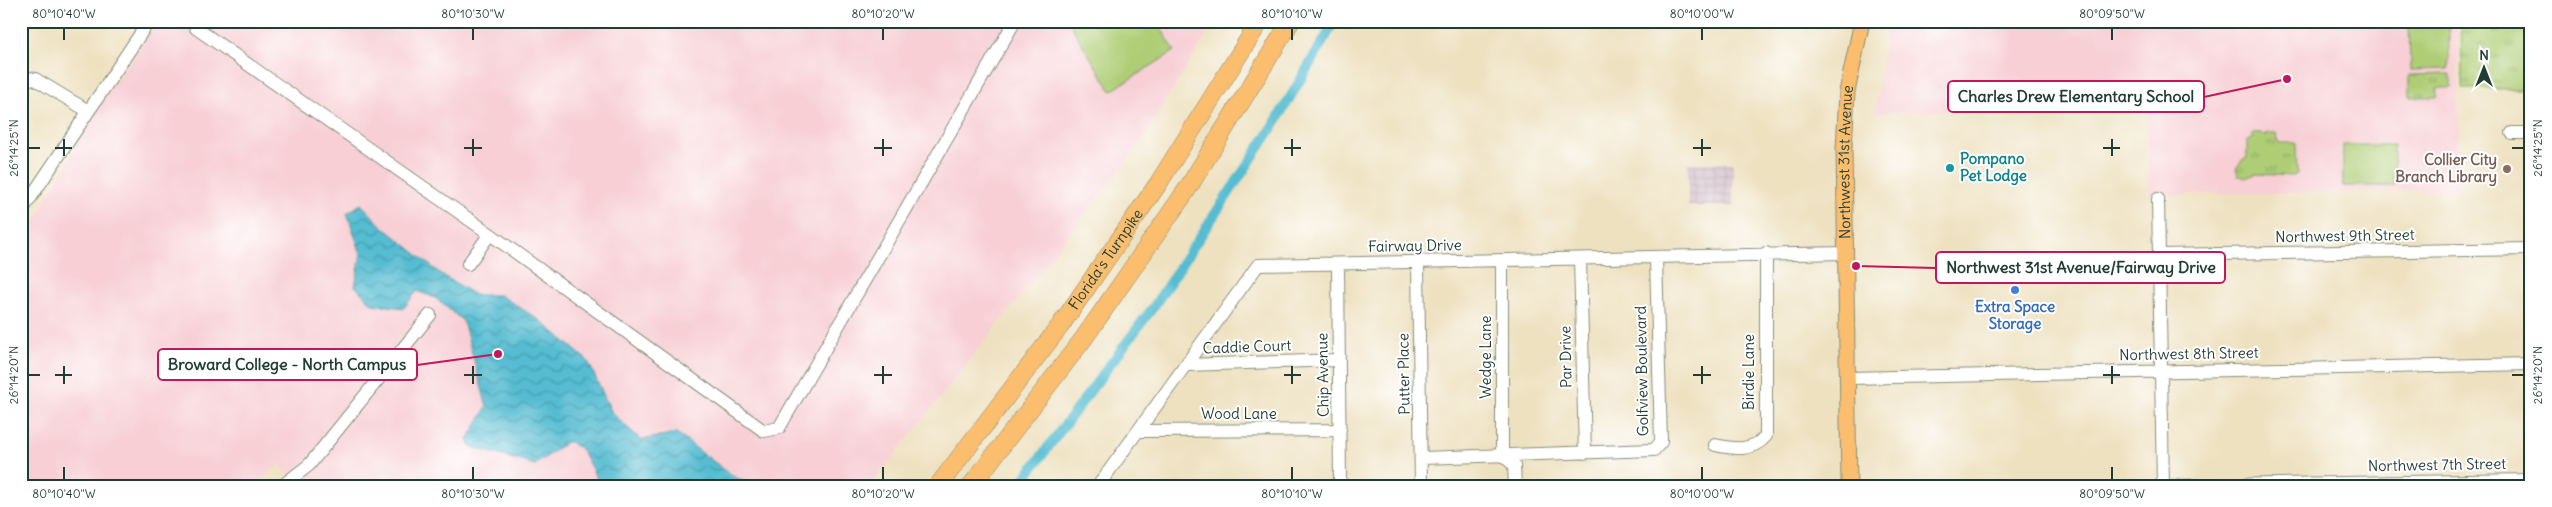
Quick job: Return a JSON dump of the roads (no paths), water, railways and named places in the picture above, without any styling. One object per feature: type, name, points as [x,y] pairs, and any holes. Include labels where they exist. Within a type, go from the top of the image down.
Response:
[{"type":"highway","name":"Florida's Turnpike","points":[[938,486],[1060,326],[1158,184],[1260,21]]},
{"type":"highway","name":"Florida's Turnpike","points":[[972,486],[1084,338],[1186,191],[1291,21]]},
{"type":"main road","name":"Northwest 31st Avenue","points":[[1849,486],[1844,149],[1847,92],[1862,21]]},
{"type":"street","points":[[21,212],[149,21]]},
{"type":"street","points":[[198,25],[764,431],[779,428],[1015,21]]},
{"type":"street","points":[[21,77],[35,79],[88,111]]},
{"type":"street","points":[[2512,133],[2531,133]]},
{"type":"street","points":[[2158,199],[2163,486]]},
{"type":"street","points":[[468,264],[490,234]]},
{"type":"street","name":"Northwest 9th Street","points":[[2160,255],[2531,249]]},
{"type":"street","name":"Fairway Drive","points":[[1098,486],[1258,265],[1580,260],[1766,253],[1845,253]]},
{"type":"street","name":"Birdie Lane","points":[[1715,445],[1749,448],[1759,444],[1766,436],[1766,253]]},
{"type":"street","name":"Golfview Boulevard","points":[[1421,458],[1654,450],[1661,442],[1656,258]]},
{"type":"street","name":"Par Drive","points":[[1580,260],[1585,453]]},
{"type":"street","name":"Wedge Lane","points":[[1502,261],[1502,454]]},
{"type":"street","name":"Putter Place","points":[[1418,262],[1421,486]]},
{"type":"street","name":"Chip Avenue","points":[[1338,264],[1340,486]]},
{"type":"street","points":[[282,486],[309,465],[430,315]]},
{"type":"street","name":"Caddie Court","points":[[1186,365],[1339,360]]},
{"type":"street","name":"Northwest 8th Street","points":[[1848,378],[2531,364]]},
{"type":"street","name":"Wood Lane","points":[[1138,431],[1340,430]]},
{"type":"street","points":[[1502,454],[1514,464],[1515,486]]},
{"type":"street","name":"Northwest 7th Street","points":[[2163,486],[2531,480]]},
{"type":"water","points":[[361,204],[381,225],[441,274],[475,295],[500,295],[541,321],[588,361],[612,413],[641,440],[676,433],[734,477],[761,486],[601,486],[581,449],[568,441],[535,465],[471,447],[468,439],[487,407],[463,321],[435,298],[417,291],[404,308],[372,304],[355,286],[361,254],[347,213]]},
{"type":"waterway","points":[[1019,486],[1154,306],[1272,128],[1335,21]]},
{"type":"place","name":"Charles Drew Elementary School","points":[[2287,79]]},
{"type":"place","name":"Pompano Pet Lodge","points":[[1950,168]]},
{"type":"place","name":"Collier City Branch Library","points":[[2507,169]]},
{"type":"place","name":"Northwest 31st Avenue/Fairway Drive","points":[[1856,266]]},
{"type":"place","name":"Extra Space Storage","points":[[2015,290]]},
{"type":"place","name":"Broward College - North Campus","points":[[498,354]]}]
